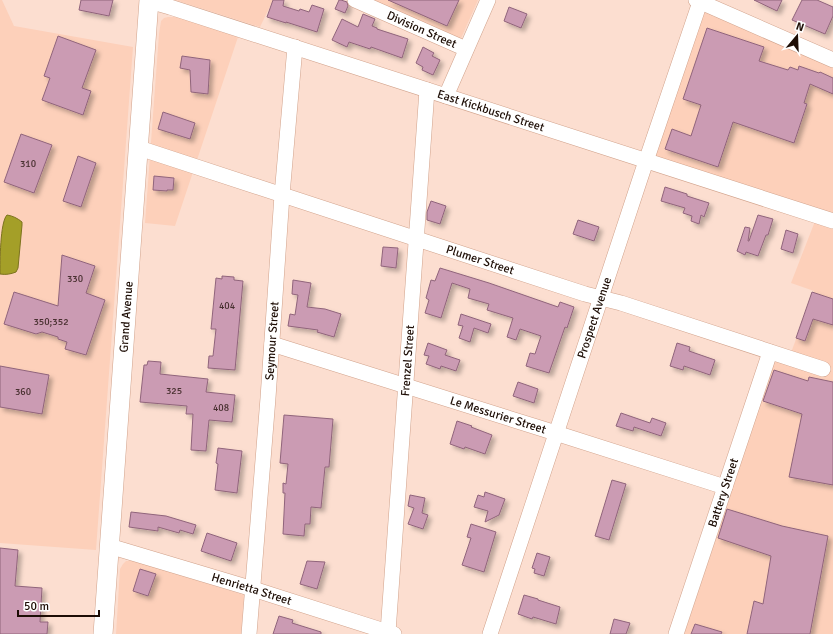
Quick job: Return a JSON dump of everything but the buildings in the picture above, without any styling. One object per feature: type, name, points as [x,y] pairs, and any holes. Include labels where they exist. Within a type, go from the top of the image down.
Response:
[{"type":"main road","name":"Grand Avenue","points":[[103,634],[149,0]]},
{"type":"street","name":"East Kickbusch Street","points":[[149,0],[833,220]]},
{"type":"street","name":"Division Street","points":[[355,0],[466,49]]},
{"type":"street","points":[[446,96],[488,0]]},
{"type":"street","points":[[698,1],[833,60]]},
{"type":"street","name":"Prospect Avenue","points":[[492,634],[698,1]]},
{"type":"street","name":"Seymour Street","points":[[250,634],[282,195],[295,47]]},
{"type":"street","name":"Frenzel Street","points":[[391,633],[406,386],[427,90]]},
{"type":"street","name":"Plumer Street","points":[[138,148],[585,294],[621,303],[823,369]]},
{"type":"street","name":"Le Messurier Street","points":[[272,344],[557,433],[725,488]]},
{"type":"street","name":"Battery Street","points":[[676,634],[770,352]]},
{"type":"street","name":"Henrietta Street","points":[[109,546],[253,589],[391,633]]},
{"type":"shaded area","points":[[0,0],[2,0],[14,26],[133,47],[96,550],[0,543]]},
{"type":"shaded area","points":[[175,0],[273,0],[260,27]]},
{"type":"shaded area","points":[[362,0],[478,0],[459,43]]},
{"type":"shaded area","points":[[700,2],[714,17],[736,18],[833,60],[833,634],[676,634],[770,352],[789,358],[814,291],[791,283],[817,216],[646,160]]},
{"type":"shaded area","points":[[168,17],[177,17],[238,37],[175,226],[145,223],[159,34],[161,21]]},
{"type":"shaded area","points":[[7,215],[22,222],[18,268],[16,272],[0,274],[3,225]]},
{"type":"shaded area","points":[[126,561],[134,561],[244,595],[241,634],[116,634],[120,569]]}]
